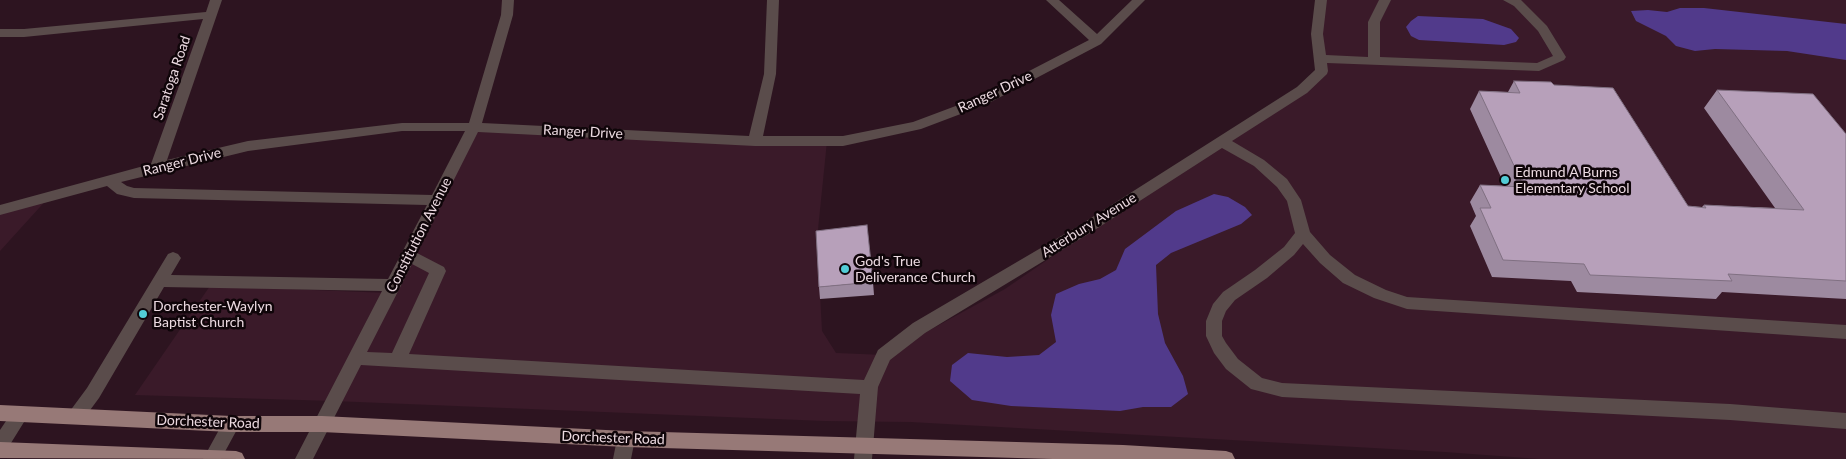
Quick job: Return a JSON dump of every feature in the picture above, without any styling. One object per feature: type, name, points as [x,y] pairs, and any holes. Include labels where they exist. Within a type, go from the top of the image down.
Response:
[{"type":"main road","name":"Dorchester Road","points":[[0,412],[231,424],[322,424],[863,452],[1226,459]]},
{"type":"main road","points":[[0,450],[236,459]]},
{"type":"street","name":"Saratoga Road","points":[[157,167],[209,15],[216,0]]},
{"type":"street","name":"Constitution Avenue","points":[[304,459],[474,127],[507,15],[508,0]]},
{"type":"street","points":[[755,141],[770,74],[773,0]]},
{"type":"street","points":[[1052,0],[1097,41]]},
{"type":"street","name":"Ranger Drive","points":[[0,210],[157,167],[248,146],[402,127],[474,127],[755,141],[843,141],[916,126],[982,101],[1097,41],[1139,0]]},
{"type":"street","name":"Atterbury Avenue","points":[[863,452],[869,386],[884,354],[919,328],[1085,229],[1302,90],[1322,71],[1317,34],[1321,0]]},
{"type":"street","points":[[1374,61],[1374,22],[1385,0]]},
{"type":"street","points":[[1320,59],[1539,67],[1560,57],[1543,29],[1518,3],[1509,0]]},
{"type":"street","points":[[0,33],[24,33],[209,15]]},
{"type":"street","points":[[1221,141],[1258,163],[1282,182],[1294,200],[1302,234],[1325,259],[1349,279],[1380,294],[1407,303],[1846,332]]},
{"type":"street","points":[[110,180],[122,190],[134,193],[437,200]]},
{"type":"street","points":[[1302,234],[1282,257],[1229,296],[1219,308],[1214,321],[1214,336],[1220,348],[1232,364],[1257,384],[1292,391],[1730,412],[1846,420]]},
{"type":"street","points":[[397,360],[438,271],[408,255]]},
{"type":"street","points":[[76,416],[93,393],[173,258]]},
{"type":"street","points":[[159,281],[393,285]]},
{"type":"street","points":[[356,358],[869,386]]},
{"type":"street","points":[[0,446],[20,414]]},
{"type":"street","points":[[213,459],[231,424]]},
{"type":"street","points":[[622,459],[626,439]]},
{"type":"shaded area","name":"Edmund A Burns Elementary School","points":[[1323,0],[1846,0],[1846,459],[1540,459],[911,422],[825,421],[135,395],[210,286],[389,293],[474,127],[827,141],[817,239],[822,331],[836,353],[884,355],[1005,289],[1322,71]]},
{"type":"shaded area","points":[[1680,8],[1704,8],[1846,24],[1846,60],[1787,51],[1715,49],[1695,51],[1676,46],[1666,36],[1636,21],[1631,11],[1667,12]]},
{"type":"shaded area","points":[[1418,16],[1483,19],[1511,29],[1519,38],[1516,42],[1504,45],[1419,40],[1411,36],[1406,27]]},
{"type":"shaded area","points":[[1214,194],[1228,197],[1245,207],[1252,215],[1241,224],[1171,253],[1156,265],[1158,314],[1165,343],[1183,376],[1188,394],[1171,407],[1143,407],[1120,411],[1011,406],[972,400],[950,381],[952,365],[968,353],[1007,357],[1039,355],[1056,342],[1051,315],[1056,294],[1079,284],[1100,279],[1116,270],[1125,249],[1176,211]]},
{"type":"shaded area","points":[[49,197],[0,251],[0,210]]},
{"type":"building","name":"Edmund A Burns Elementary School","points":[[1514,81],[1551,82],[1554,85],[1613,88],[1688,206],[1706,208],[1704,205],[1804,210],[1717,90],[1813,94],[1846,134],[1846,281],[1728,274],[1732,281],[1590,275],[1584,264],[1503,260],[1480,208],[1491,208],[1480,185],[1524,187],[1479,91],[1520,93]]},
{"type":"building","name":"God's True Deliverance Church","points":[[867,225],[873,282],[819,287],[816,231]]},
{"type":"place","name":"Edmund A Burns Elementary School","points":[[1505,180]]},
{"type":"place","name":"God's True Deliverance Church","points":[[845,269]]},
{"type":"place","name":"Dorchester-Waylyn Baptist Church","points":[[143,314]]}]
